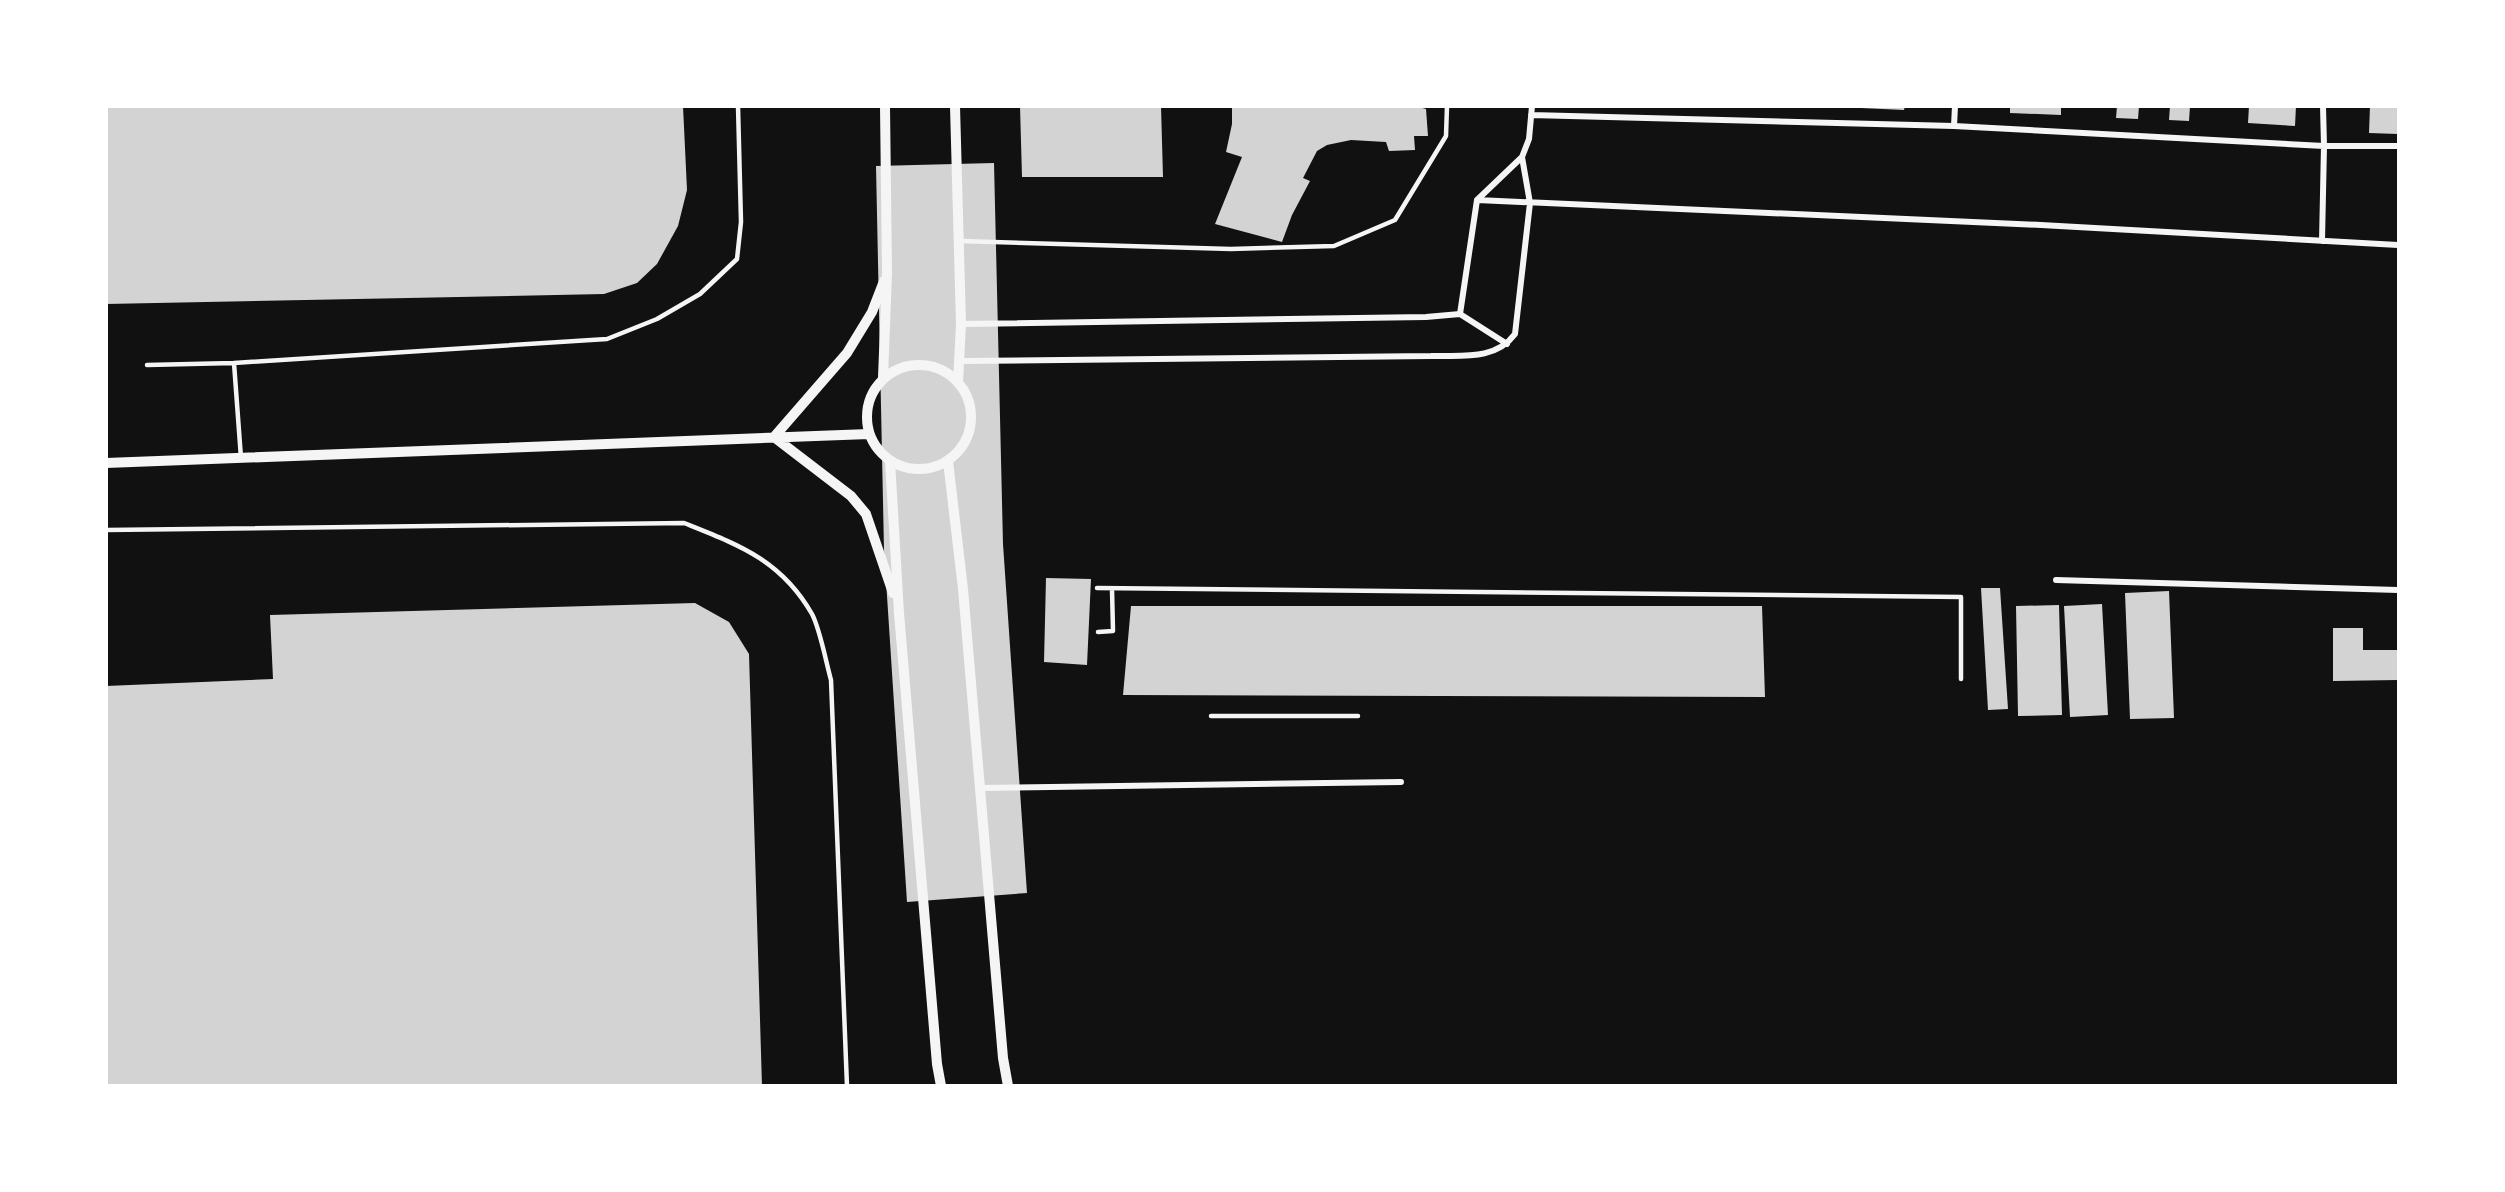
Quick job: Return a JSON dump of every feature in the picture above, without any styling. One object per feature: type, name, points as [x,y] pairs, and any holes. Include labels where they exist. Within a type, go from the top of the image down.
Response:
[{"type":"street","points":[[883,378],[887,273],[885,106]]},
{"type":"street","points":[[955,106],[961,324],[961,361],[958,382]]},
{"type":"street","points":[[1460,314],[1477,200],[1522,157],[1529,139],[1532,106]]},
{"type":"street","points":[[1954,106],[1954,126]]},
{"type":"street","points":[[2322,241],[2323,106]]},
{"type":"street","points":[[1531,115],[1954,126],[2324,146],[2398,146]]},
{"type":"street","points":[[961,361],[1431,356],[1492,353],[1507,344],[1515,334],[1530,203],[1522,157]]},
{"type":"street","points":[[1477,200],[2029,224],[2398,245]]},
{"type":"street","points":[[774,437],[847,353],[872,312],[887,273]]},
{"type":"street","points":[[961,324],[1414,318],[1460,314],[1507,344]]},
{"type":"street","points":[[930,365],[946,371],[958,382],[969,401],[971,424],[959,451],[948,461],[919,470],[890,461],[877,449],[869,434],[866,418],[867,404],[873,390],[883,378],[905,367],[930,365]]},
{"type":"street","points":[[106,464],[869,434]]},
{"type":"street","points":[[774,437],[850,496],[866,514],[884,561],[899,613]]},
{"type":"street","points":[[890,461],[899,613],[941,1086]]},
{"type":"street","points":[[948,461],[963,589],[1003,1058],[1008,1086]]},
{"type":"street","points":[[2056,580],[2398,590]]},
{"type":"street","points":[[980,788],[1401,782]]},
{"type":"lane","points":[[147,365],[234,363],[607,339],[657,319],[700,294],[737,259],[741,222],[738,106]]},
{"type":"lane","points":[[957,241],[1232,249],[1334,246],[1395,220],[1446,136],[1447,106]]},
{"type":"lane","points":[[234,363],[241,458]]},
{"type":"lane","points":[[106,530],[684,523],[738,544],[777,569],[812,615],[831,680],[847,1086]]},
{"type":"lane","points":[[1097,588],[1961,597],[1961,679]]},
{"type":"lane","points":[[1098,632],[1113,631],[1112,589]]},
{"type":"lane","points":[[1211,716],[1358,716]]},
{"type":"building","points":[[106,106],[683,106],[687,190],[678,226],[657,264],[637,283],[604,294],[106,304]]},
{"type":"building","points":[[1020,106],[1161,106],[1163,177],[1022,177]]},
{"type":"building","points":[[1232,106],[1415,106],[1426,109],[1428,136],[1414,136],[1415,150],[1389,151],[1386,142],[1351,140],[1327,145],[1317,151],[1303,178],[1310,181],[1292,215],[1282,242],[1215,224],[1242,157],[1226,152],[1232,124]]},
{"type":"building","points":[[1861,106],[1905,106],[1904,110],[1861,108]]},
{"type":"building","points":[[2010,106],[2061,106],[2061,115],[2010,113]]},
{"type":"building","points":[[2117,106],[2139,106],[2138,119],[2116,118]]},
{"type":"building","points":[[2170,106],[2190,106],[2189,121],[2169,120]]},
{"type":"building","points":[[2249,106],[2296,106],[2295,126],[2248,123]]},
{"type":"building","points":[[2370,106],[2398,106],[2398,134],[2369,133]]},
{"type":"building","points":[[994,163],[1003,544],[1027,893],[907,902],[884,550],[876,166]]},
{"type":"building","points":[[1046,578],[1091,579],[1087,665],[1044,662]]},
{"type":"building","points":[[1981,588],[2000,588],[2008,709],[1988,710]]},
{"type":"building","points":[[2169,591],[2174,718],[2130,719],[2125,593]]},
{"type":"building","points":[[695,603],[729,622],[749,654],[762,1086],[106,1086],[106,686],[273,679],[270,615]]},
{"type":"building","points":[[2102,604],[2108,715],[2070,717],[2064,606]]},
{"type":"building","points":[[2059,605],[2062,715],[2018,716],[2016,606]]},
{"type":"building","points":[[1131,606],[1762,606],[1765,697],[1123,695]]},
{"type":"building","points":[[2333,628],[2363,628],[2363,650],[2398,650],[2398,680],[2333,681]]}]
